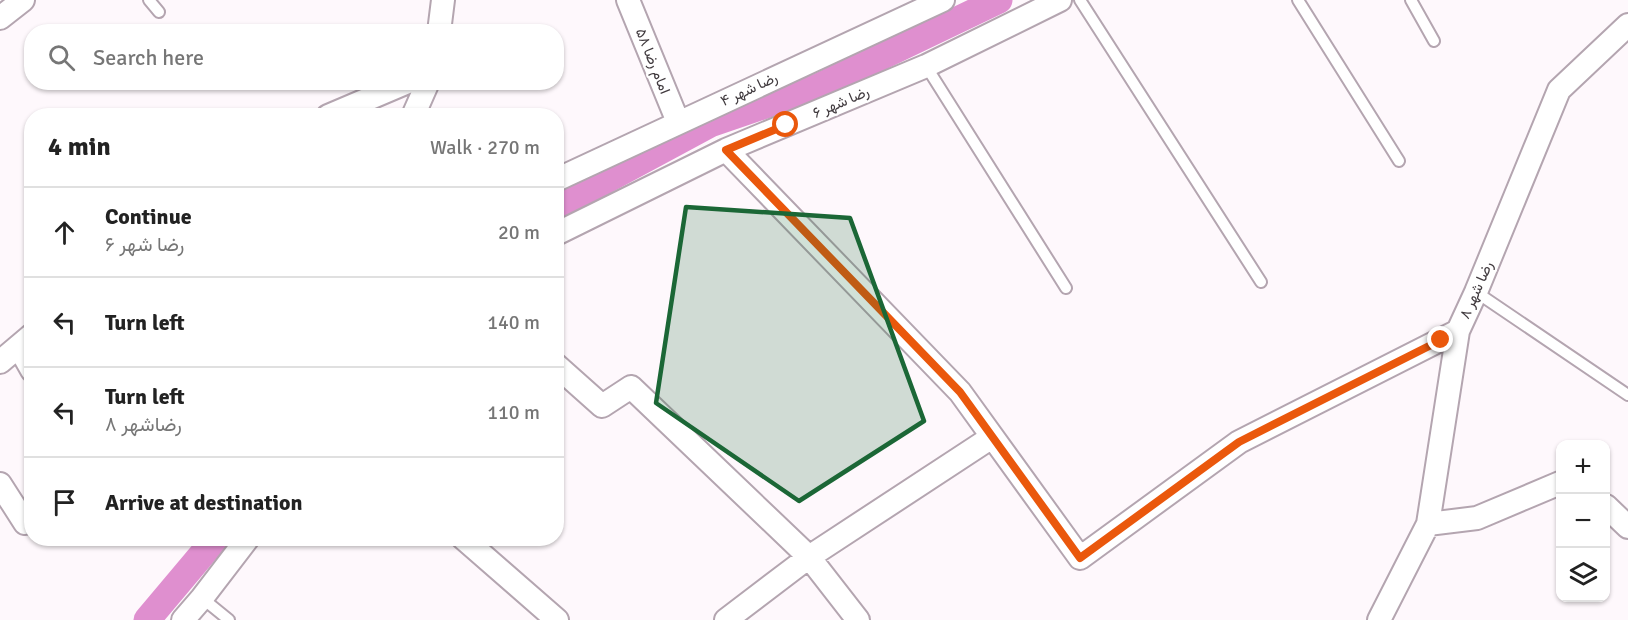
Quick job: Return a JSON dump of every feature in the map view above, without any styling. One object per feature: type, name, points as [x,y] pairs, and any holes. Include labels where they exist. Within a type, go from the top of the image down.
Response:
[{"type":"street","points":[[0,18],[23,0]]},
{"type":"street","points":[[440,24],[443,0]]},
{"type":"street","name":"امام رضا ۵۸","points":[[628,0],[678,122]]},
{"type":"street","name":"رضا شهر ۶","points":[[564,230],[726,150],[926,66],[1060,0]]},
{"type":"street","name":"رضا شهر ۴","points":[[564,176],[934,2]]},
{"type":"street","name":"رضا شهر ۸","points":[[1379,620],[1428,524],[1458,332],[1559,90],[1628,25]]},
{"type":"street","points":[[347,108],[389,90]]},
{"type":"street","points":[[417,108],[424,90]]},
{"type":"street","points":[[726,150],[960,392],[1080,558],[1239,442],[1458,332]]},
{"type":"street","points":[[0,362],[24,342]]},
{"type":"street","points":[[564,372],[602,406],[631,387],[809,557],[858,620]]},
{"type":"street","points":[[726,620],[809,557],[992,437]]},
{"type":"street","points":[[0,484],[24,521]]},
{"type":"street","points":[[1428,524],[1476,518],[1556,485]]},
{"type":"street","points":[[1610,510],[1628,526]]},
{"type":"street","points":[[183,620],[242,546]]},
{"type":"street","points":[[472,546],[557,620]]},
{"type":"lane","points":[[149,0],[159,12]]},
{"type":"lane","points":[[1080,0],[1261,282]]},
{"type":"lane","points":[[1298,0],[1400,161]]},
{"type":"lane","points":[[1411,0],[1434,41]]},
{"type":"lane","points":[[926,66],[1066,288]]},
{"type":"lane","points":[[1476,292],[1628,395]]},
{"type":"lane","points":[[202,598],[228,620]]},
{"type":"highlighted area","points":[[686,207],[850,218],[924,421],[799,501],[656,403]]},
{"type":"waterway","points":[[564,203],[710,124],[818,87],[999,0]]},
{"type":"waterway","points":[[147,620],[209,546]]},
{"type":"route","points":[[786,125],[726,150],[960,392],[1080,558],[1239,442],[1441,340]]}]
